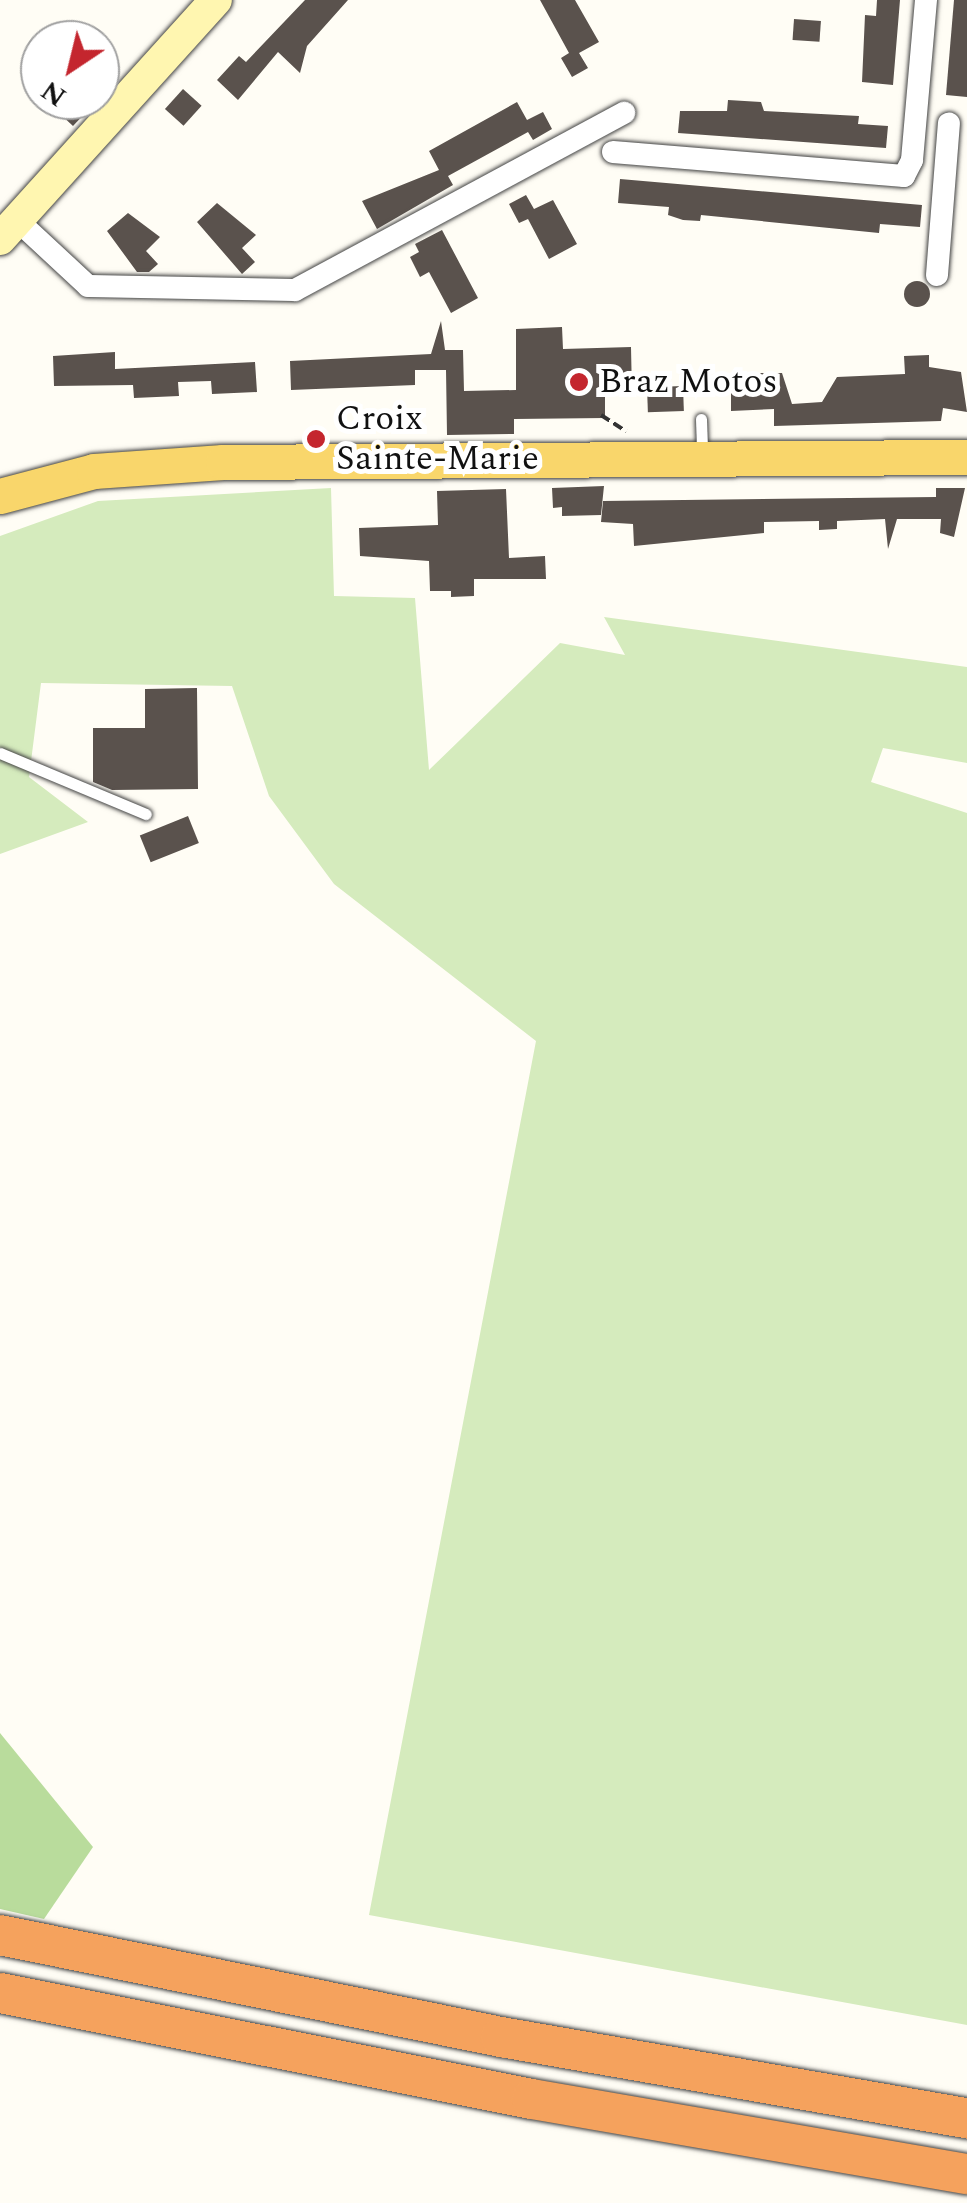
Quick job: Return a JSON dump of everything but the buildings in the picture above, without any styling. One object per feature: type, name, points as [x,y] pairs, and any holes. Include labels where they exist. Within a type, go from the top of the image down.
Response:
[{"type":"highway","points":[[0,1936],[501,2037],[967,2118]]},
{"type":"highway","points":[[0,1992],[476,2088],[967,2174]]},
{"type":"main road","points":[[8,229],[216,0]]},
{"type":"main road","points":[[0,485],[130,467],[282,461],[356,467],[702,441],[967,440]]},
{"type":"main road","points":[[702,441],[967,457]]},
{"type":"main road","points":[[0,496],[36,482]]},
{"type":"street","points":[[613,152],[891,178],[911,166],[926,0]]},
{"type":"street","points":[[8,229],[88,286],[304,289],[624,113]]},
{"type":"street","points":[[916,120],[958,124],[936,275]]},
{"type":"lane","points":[[0,753],[146,814]]},
{"type":"path","points":[[602,414],[626,431]]},
{"type":"green space","points":[[331,488],[334,596],[415,598],[429,770],[560,643],[625,655],[604,617],[967,667],[967,763],[883,748],[871,782],[967,813],[967,2025],[369,1915],[536,1041],[334,884],[269,796],[232,686],[41,683],[29,777],[88,822],[0,854],[0,536],[98,501]]},
{"type":"green space","points":[[0,1733],[93,1847],[44,1919],[0,1909]]},
{"type":"place","name":"Braz Motos","points":[[579,382]]},
{"type":"place","name":"Croix Sainte-Marie","points":[[316,439]]}]
